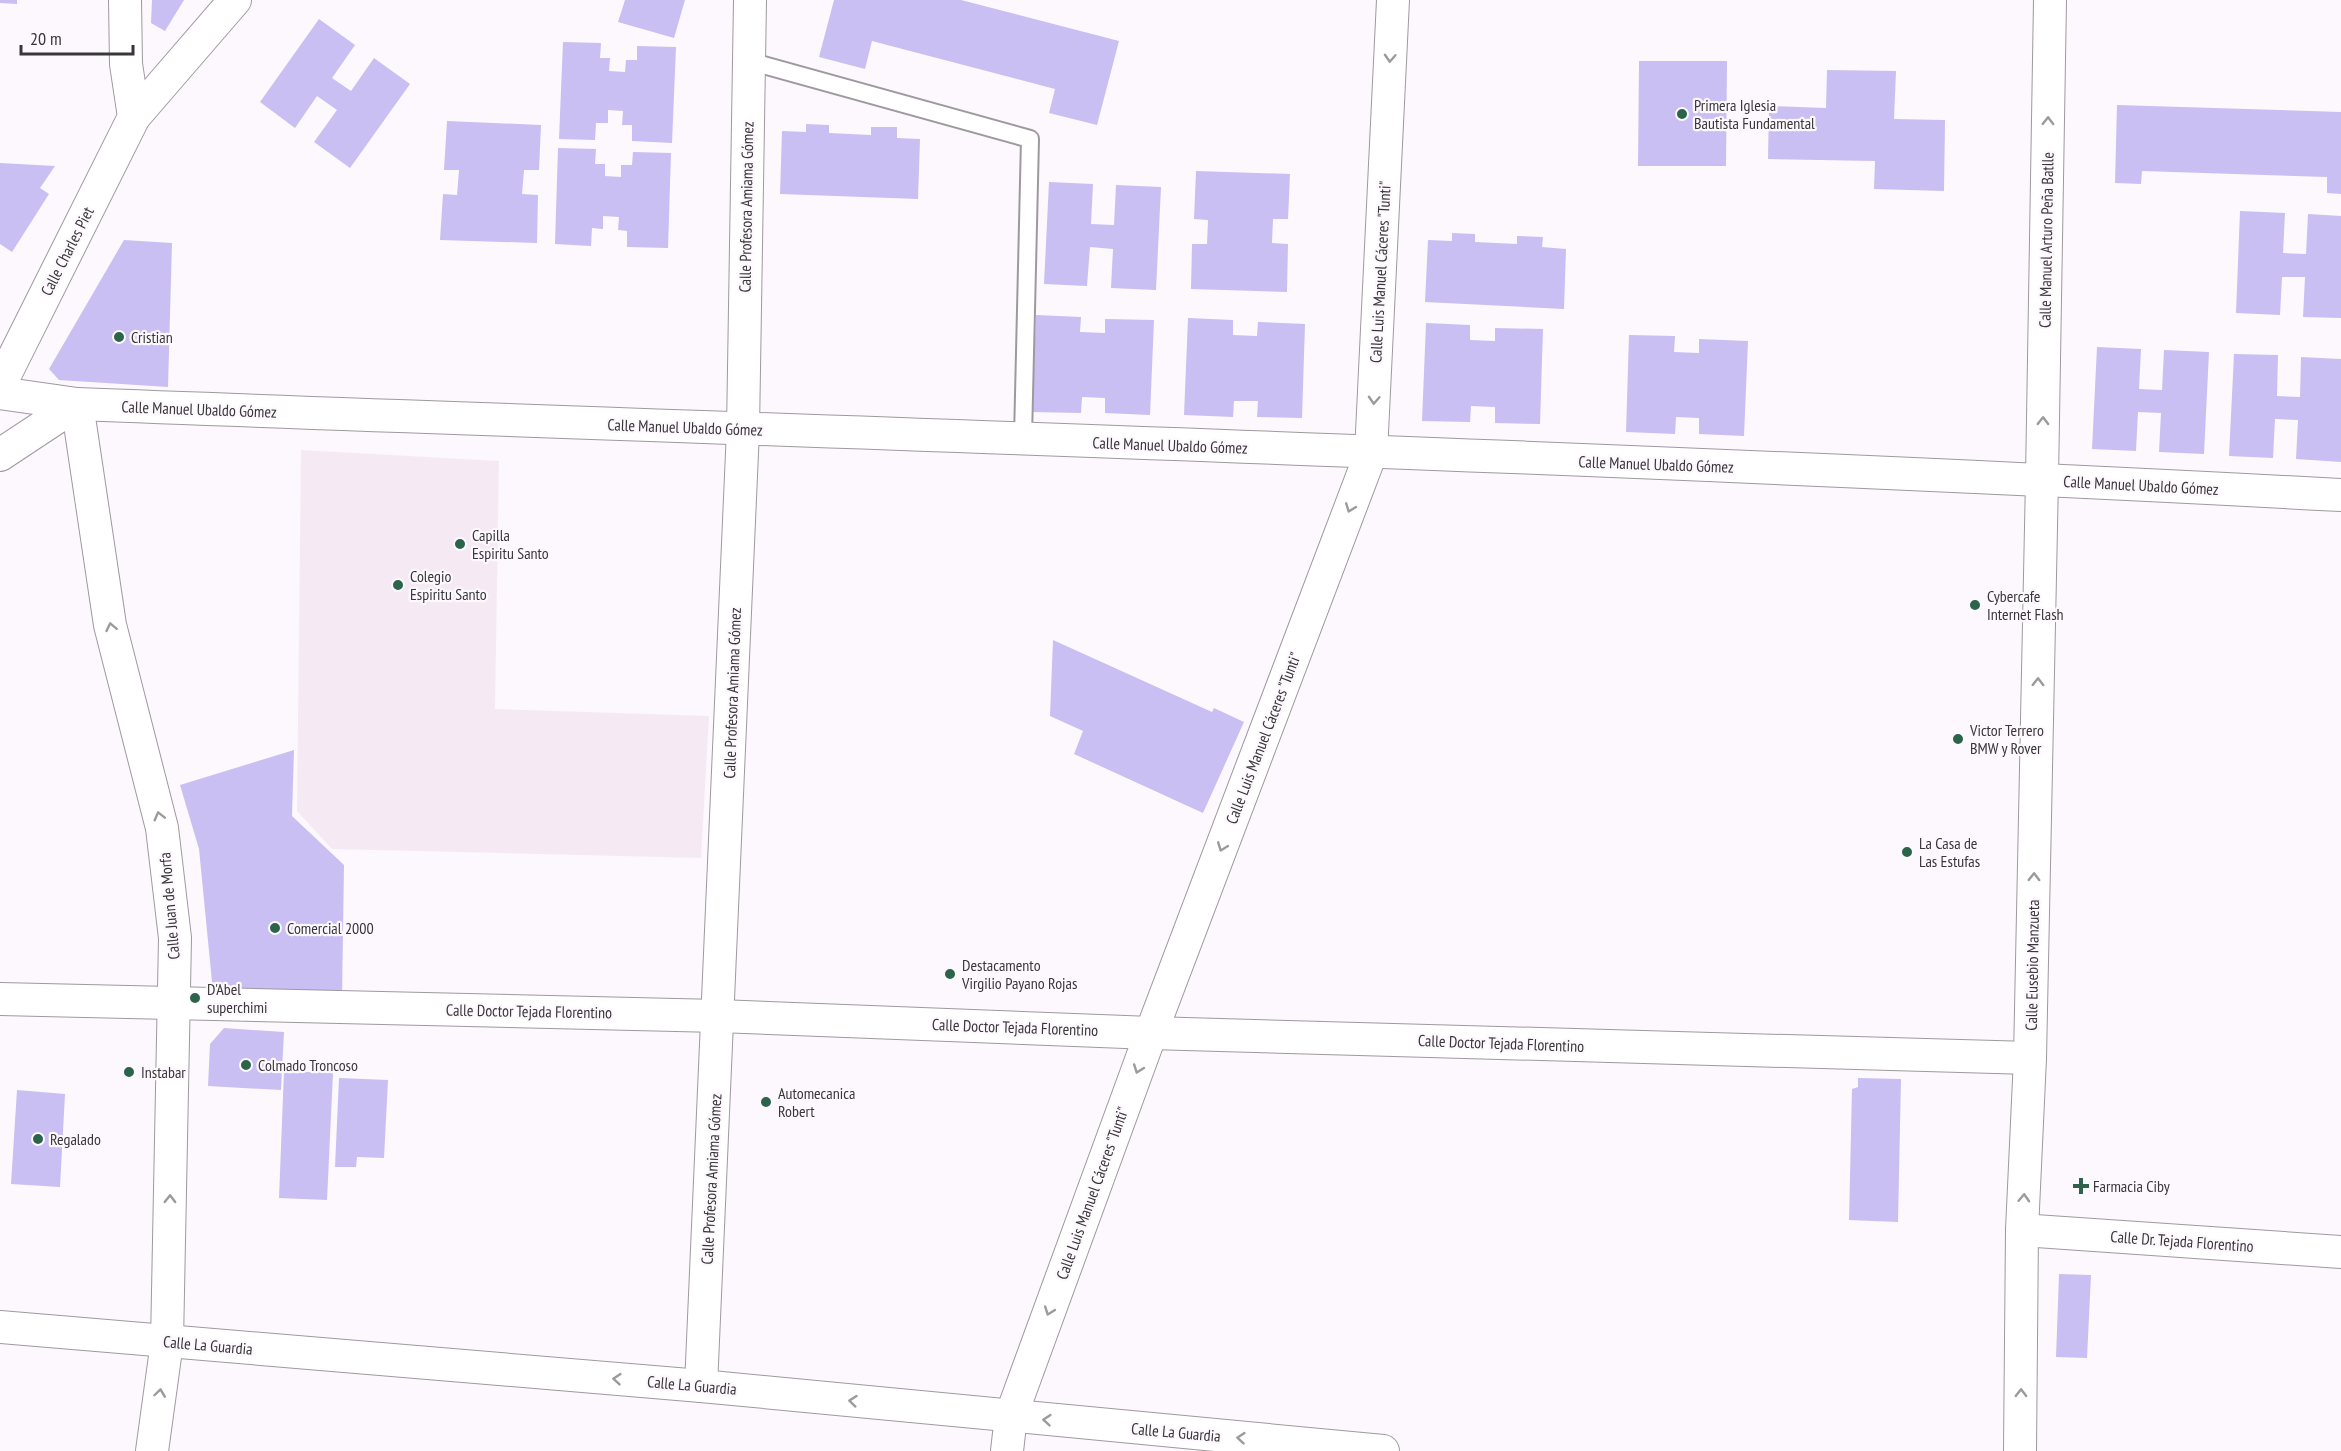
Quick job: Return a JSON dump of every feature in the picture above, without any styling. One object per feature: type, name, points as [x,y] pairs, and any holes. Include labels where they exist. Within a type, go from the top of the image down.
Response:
[{"type":"street","points":[[124,0],[126,64],[134,117]]},
{"type":"street","name":"Calle Charles Piet","points":[[0,385],[134,117],[235,0]]},
{"type":"street","name":"Calle Profesora Amiama Gómez","points":[[701,1386],[743,430],[750,0]]},
{"type":"street","name":"Calle Luis Manuel Cáceres \"Tunti\"","points":[[1007,1451],[1011,1416],[1151,1033],[1371,453],[1393,0]]},
{"type":"street","name":"Calle Manuel Arturo Peña Batlle","points":[[2042,479],[2050,0]]},
{"type":"street","name":"Calle Manuel Ubaldo Gómez","points":[[0,393],[77,404],[743,430],[1023,438],[2042,479],[2341,495]]},
{"type":"street","points":[[0,455],[77,404]]},
{"type":"street","name":"Calle Juan de Morfa","points":[[77,404],[110,625],[162,828],[175,938],[167,1342],[152,1451]]},
{"type":"street","name":"Calle Eusebio Manzueta","points":[[2020,1451],[2022,1230],[2030,1058],[2042,479]]},
{"type":"street","name":"Calle Doctor Tejada Florentino","points":[[0,999],[718,1016],[1151,1033],[2030,1058]]},
{"type":"street","name":"Calle Dr. Tejada Florentino","points":[[2022,1230],[2341,1252]]},
{"type":"street","name":"Calle La Guardia","points":[[0,1327],[701,1386],[1383,1451]]},
{"type":"lane","points":[[748,61],[1030,139],[1023,438]]},
{"type":"shaded area","name":"Colegio Espiritu Santo","points":[[301,450],[499,461],[495,709],[709,716],[701,858],[332,849],[297,811]]},
{"type":"building","points":[[0,0],[17,0],[17,4],[0,3]]},
{"type":"building","points":[[152,0],[184,0],[165,31],[151,23]]},
{"type":"building","points":[[625,0],[685,0],[674,38],[618,22]]},
{"type":"building","points":[[834,0],[961,0],[1119,41],[1097,125],[1049,113],[1055,89],[872,41],[865,69],[819,57]]},
{"type":"building","points":[[319,19],[355,45],[332,78],[351,91],[374,58],[410,84],[350,168],[314,142],[337,110],[317,96],[295,128],[260,102]]},
{"type":"building","points":[[563,42],[601,43],[600,58],[610,58],[609,71],[625,72],[626,60],[637,60],[637,46],[676,47],[672,143],[632,141],[632,125],[622,125],[623,111],[608,110],[608,123],[596,123],[595,140],[559,139]]},
{"type":"building","name":"Primera Iglesia Bautista Fundamental","points":[[1639,61],[1727,61],[1726,166],[1638,166]]},
{"type":"building","points":[[1827,70],[1896,71],[1894,119],[1945,120],[1944,191],[1874,189],[1875,161],[1768,159],[1769,106],[1826,108]]},
{"type":"building","points":[[2117,105],[2341,112],[2341,194],[2327,193],[2327,177],[2142,171],[2141,184],[2115,183]]},
{"type":"building","points":[[447,121],[541,125],[539,170],[524,170],[522,194],[538,195],[537,243],[440,240],[443,194],[457,195],[459,170],[444,170]]},
{"type":"building","points":[[806,124],[829,125],[829,133],[871,135],[871,127],[897,127],[897,138],[920,139],[918,199],[780,194],[782,131],[806,132]]},
{"type":"building","points":[[558,148],[596,149],[595,164],[605,164],[605,176],[621,177],[621,165],[632,165],[633,152],[671,153],[668,248],[627,247],[627,231],[618,230],[619,217],[603,216],[603,229],[592,228],[591,246],[555,244]]},
{"type":"building","points":[[0,163],[55,166],[40,188],[49,194],[12,252],[0,244]]},
{"type":"building","points":[[1196,171],[1290,174],[1288,219],[1273,219],[1272,243],[1288,244],[1287,292],[1191,289],[1192,244],[1207,244],[1208,220],[1194,219]]},
{"type":"building","points":[[1049,182],[1093,184],[1091,224],[1114,225],[1116,185],[1161,187],[1156,290],[1111,288],[1113,249],[1090,247],[1087,286],[1044,284]]},
{"type":"building","points":[[2240,211],[2285,213],[2283,253],[2306,254],[2308,214],[2341,216],[2341,318],[2303,317],[2305,277],[2282,277],[2280,315],[2236,313]]},
{"type":"building","points":[[1452,233],[1475,234],[1475,242],[1517,244],[1517,236],[1543,237],[1542,247],[1566,249],[1564,309],[1425,302],[1428,240],[1452,241]]},
{"type":"building","name":"Cristian","points":[[124,240],[172,243],[168,387],[59,380],[49,369]]},
{"type":"building","points":[[1036,315],[1081,317],[1080,332],[1105,333],[1105,319],[1154,320],[1150,415],[1105,413],[1105,398],[1082,397],[1081,413],[1032,412]]},
{"type":"building","points":[[1188,318],[1233,320],[1233,335],[1257,336],[1258,322],[1305,324],[1302,418],[1257,417],[1258,401],[1234,401],[1233,417],[1184,415]]},
{"type":"building","points":[[1426,323],[1470,325],[1470,340],[1495,341],[1495,328],[1543,329],[1540,424],[1495,423],[1495,407],[1471,406],[1470,422],[1422,421]]},
{"type":"building","points":[[1629,335],[1675,336],[1674,352],[1699,353],[1699,339],[1748,341],[1744,436],[1699,434],[1699,418],[1676,417],[1675,434],[1626,432]]},
{"type":"building","points":[[2097,347],[2141,349],[2139,389],[2162,390],[2164,350],[2209,352],[2204,454],[2159,452],[2161,413],[2138,412],[2136,451],[2092,449]]},
{"type":"building","points":[[2234,354],[2278,355],[2277,396],[2300,397],[2301,357],[2341,359],[2341,462],[2296,459],[2298,420],[2275,419],[2273,458],[2229,456]]},
{"type":"building","points":[[1053,640],[1212,712],[1214,708],[1244,722],[1203,813],[1074,754],[1083,731],[1050,716]]},
{"type":"building","name":"Comercial 2000","points":[[294,750],[292,816],[344,865],[342,998],[213,992],[199,849],[180,785]]},
{"type":"building","name":"Colmado Troncoso","points":[[224,1028],[284,1032],[281,1090],[208,1086],[210,1044]]},
{"type":"building","points":[[284,1071],[333,1073],[327,1200],[279,1198]]},
{"type":"building","points":[[339,1078],[388,1080],[384,1158],[357,1157],[356,1167],[335,1167]]},
{"type":"building","points":[[1858,1078],[1901,1079],[1898,1222],[1849,1220],[1852,1089],[1858,1087]]},
{"type":"building","name":"Regalado","points":[[17,1090],[65,1094],[60,1187],[11,1184]]},
{"type":"building","points":[[2059,1274],[2091,1275],[2087,1358],[2056,1357]]},
{"type":"place","name":"Primera Iglesia Bautista Fundamental","points":[[1682,114]]},
{"type":"place","name":"Cristian","points":[[119,337]]},
{"type":"place","name":"Capilla Espiritu Santo","points":[[460,544]]},
{"type":"place","name":"Colegio Espiritu Santo","points":[[398,585]]},
{"type":"place","name":"Cybercafe Internet Flash","points":[[1975,605]]},
{"type":"place","name":"Victor Terrero BMW y Rover","points":[[1958,739]]},
{"type":"place","name":"La Casa de Las Estufas","points":[[1907,852]]},
{"type":"place","name":"Comercial 2000","points":[[275,928]]},
{"type":"place","name":"Destacamento Virgilio Payano Rojas","points":[[950,974]]},
{"type":"place","name":"D'Abel superchimi","points":[[195,998]]},
{"type":"place","name":"Colmado Troncoso","points":[[246,1065]]},
{"type":"place","name":"Instabar","points":[[129,1072]]},
{"type":"place","name":"Automecanica Robert","points":[[766,1102]]},
{"type":"place","name":"Regalado","points":[[38,1139]]},
{"type":"place","name":"Farmacia Ciby","points":[[2081,1186]]}]
